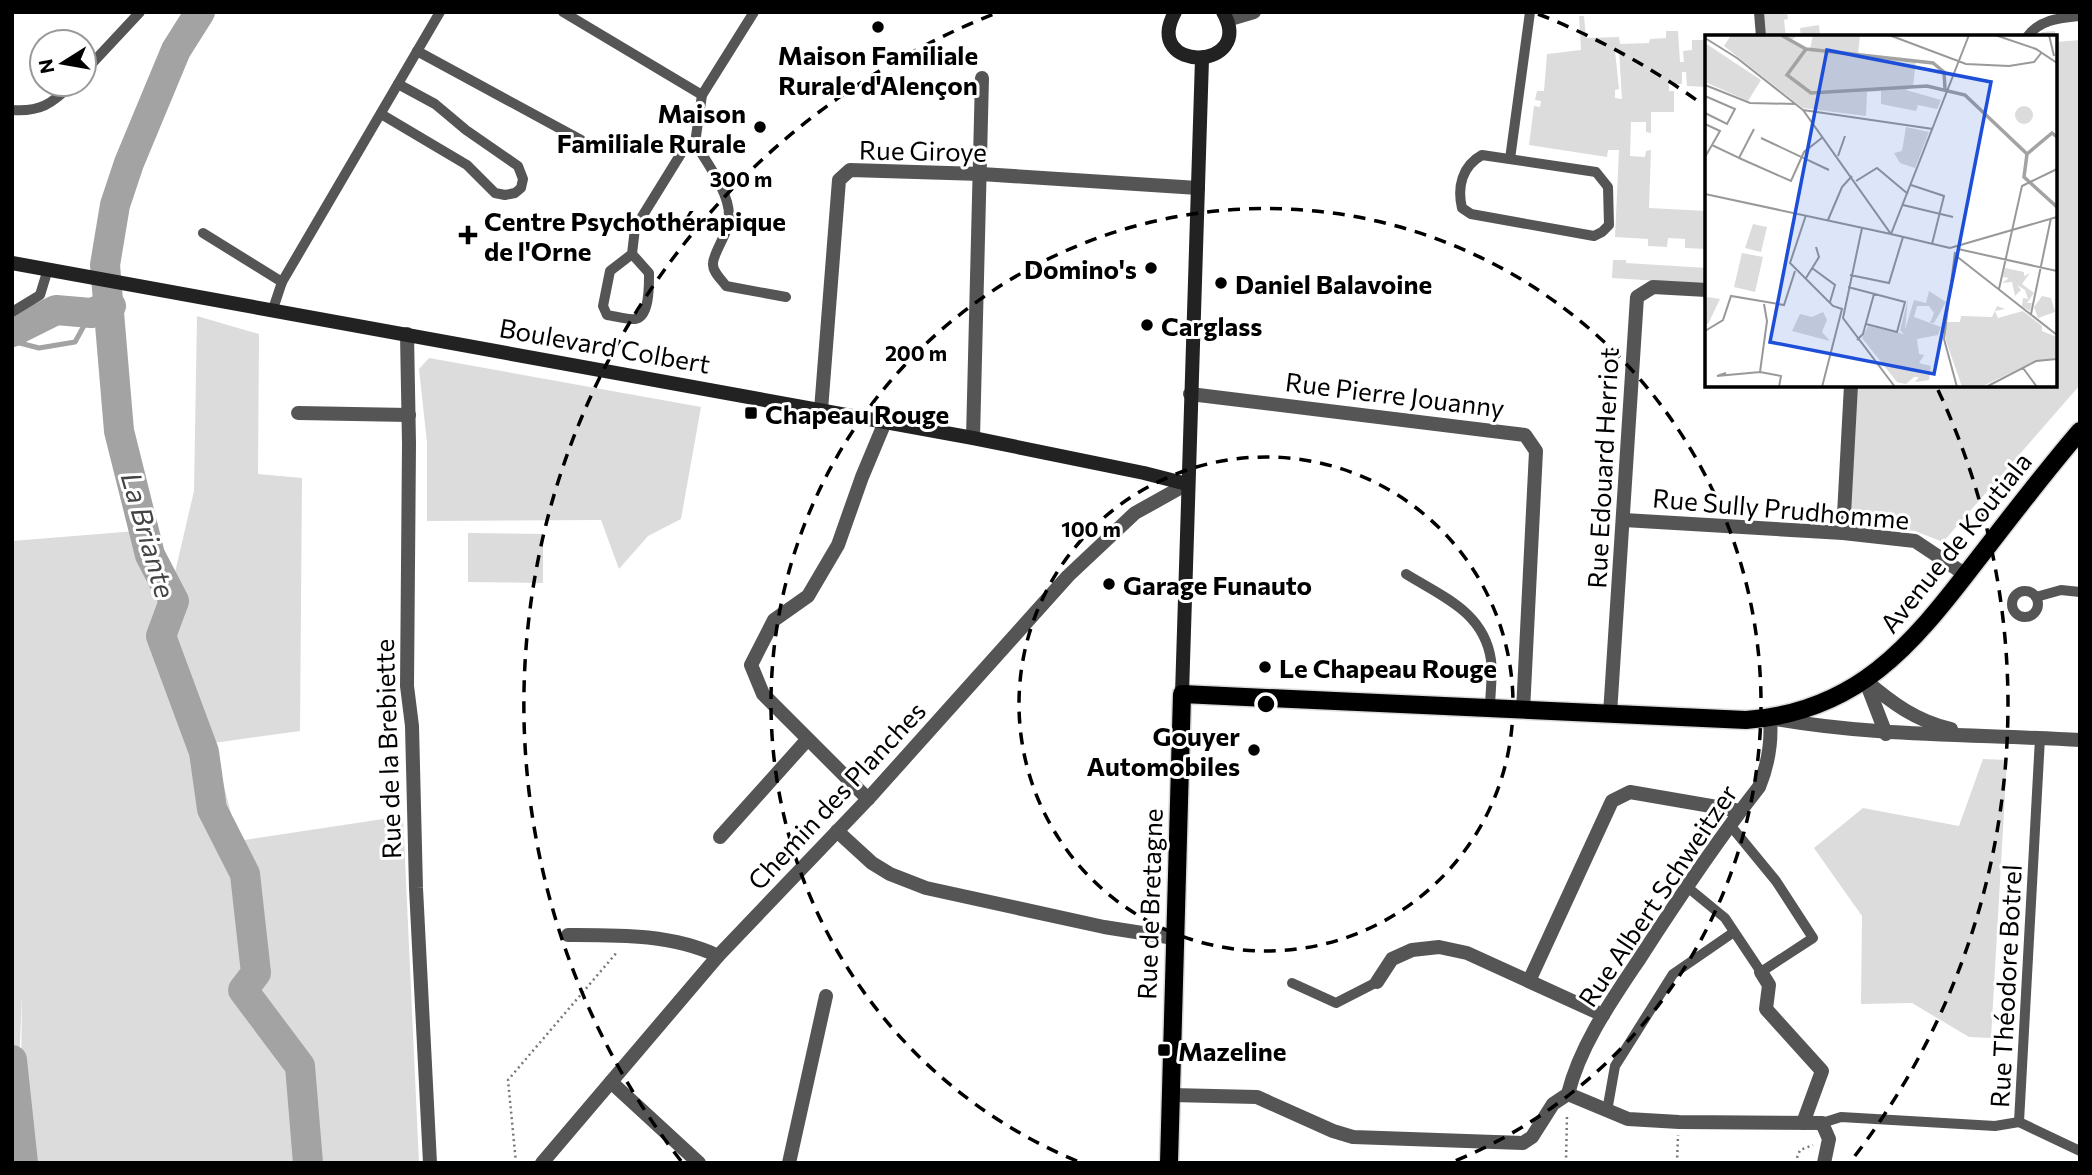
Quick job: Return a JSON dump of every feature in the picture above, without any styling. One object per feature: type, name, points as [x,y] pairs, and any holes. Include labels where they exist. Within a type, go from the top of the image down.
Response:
[{"type":"main road","points":[[1169,15],[1170,37],[1176,48],[1191,58],[1202,59],[1222,48],[1227,37],[1225,16]]},
{"type":"main road","name":"Rue de Bretagne","points":[[1169,1163],[1187,484],[1202,59]]},
{"type":"main road","name":"Boulevard Colbert","points":[[12,263],[973,438],[1144,472],[1187,484]]},
{"type":"main road","name":"Avenue de Koutiala","points":[[1182,694],[1746,720],[1770,718],[1827,702],[1866,680],[1895,658],[1943,606],[2080,430]]},
{"type":"street","points":[[1225,16],[1247,13]]},
{"type":"street","points":[[973,438],[982,78]]},
{"type":"street","name":"Rue Giroye","points":[[821,410],[839,180],[850,170],[981,174],[1198,188]]},
{"type":"street","name":"Rue Edouard Herriot","points":[[1610,715],[1637,297],[1653,287],[1705,290]]},
{"type":"street","name":"Rue de la Brebiette","points":[[407,334],[407,686],[412,726],[416,888],[430,1163]]},
{"type":"street","points":[[1843,533],[1851,387]]},
{"type":"street","name":"Rue Pierre Jouanny","points":[[1190,394],[1525,435],[1536,451],[1523,710]]},
{"type":"street","points":[[298,413],[409,415]]},
{"type":"street","points":[[868,799],[763,694],[751,666],[774,620],[808,596],[838,545],[884,422]]},
{"type":"street","name":"Chemin des Planches","points":[[542,1163],[718,956],[868,799],[1069,576],[1135,513],[1187,484]]},
{"type":"street","name":"Rue Sully Prudhomme","points":[[1624,520],[1843,533],[1915,541],[1966,575]]},
{"type":"street","points":[[1866,680],[1886,734]]},
{"type":"street","points":[[1866,680],[1896,706],[1918,719],[1983,736]]},
{"type":"street","points":[[1770,718],[1886,734],[2080,740]]},
{"type":"street","name":"Rue Albert Schweitzer","points":[[1568,1094],[1573,1071],[1603,1015],[1686,886],[1759,787],[1772,734],[1770,718]]},
{"type":"street","points":[[720,838],[807,740]]},
{"type":"street","points":[[1530,981],[1612,801],[1630,792],[1740,811]]},
{"type":"street","points":[[837,831],[872,863],[890,874],[926,888],[1094,925],[1174,937]]},
{"type":"street","points":[[568,935],[645,936],[701,948],[718,956]]},
{"type":"street","points":[[1377,982],[1392,960],[1412,950],[1439,947],[1467,953],[1603,1015]]},
{"type":"street","points":[[1761,972],[1769,985],[1766,1009],[1822,1071],[1803,1123]]},
{"type":"street","points":[[789,1163],[826,996]]},
{"type":"street","points":[[611,1082],[699,1163]]},
{"type":"street","points":[[1171,1095],[1257,1097],[1333,1131],[1353,1137],[1523,1143],[1532,1137],[1553,1104],[1568,1094],[1628,1118],[1679,1122],[1822,1123],[1829,1139],[1825,1163]]},
{"type":"lane","points":[[98,57],[139,12]]},
{"type":"lane","points":[[273,309],[282,282],[440,12]]},
{"type":"lane","points":[[754,12],[702,95],[695,143],[720,185],[730,216],[723,242],[713,263],[715,272],[726,286],[786,297]]},
{"type":"lane","points":[[1510,159],[1530,12]]},
{"type":"lane","points":[[1759,12],[1760,35]]},
{"type":"lane","points":[[569,14],[702,95]]},
{"type":"lane","points":[[2030,35],[2040,24],[2057,18],[2080,16]]},
{"type":"lane","points":[[417,51],[582,140]]},
{"type":"lane","points":[[381,114],[467,165],[495,193],[505,195],[515,193],[521,188],[523,179],[518,166],[466,130],[435,104],[398,84]]},
{"type":"lane","points":[[12,110],[33,111],[46,106],[55,98]]},
{"type":"lane","points":[[632,254],[649,273],[645,308],[642,315],[636,319],[607,315],[603,306],[611,271],[632,254],[635,228],[682,152],[695,143]]},
{"type":"lane","points":[[1482,155],[1510,159],[1596,172],[1608,187],[1609,225],[1594,236],[1471,214],[1462,208],[1459,194],[1464,170],[1473,160],[1482,155]]},
{"type":"lane","points":[[203,233],[282,282]]},
{"type":"lane","points":[[12,312],[40,295],[48,269]]},
{"type":"lane","points":[[1406,575],[1466,610],[1480,627],[1488,645],[1491,662],[1490,709]]},
{"type":"lane","points":[[2036,597],[2060,590],[2080,592]]},
{"type":"lane","name":"Rue Théodore Botrel","points":[[1822,1123],[1841,1117],[1995,1126],[2019,1122],[2040,738]]},
{"type":"lane","points":[[1686,886],[1725,918],[1761,972],[1814,937],[1776,881],[1730,825]]},
{"type":"lane","points":[[1607,1111],[1615,1066],[1673,974],[1734,932]]},
{"type":"lane","points":[[1292,983],[1336,1003],[1377,982]]},
{"type":"lane","points":[[2019,1122],[2080,1151]]},
{"type":"path","points":[[516,1163],[508,1080],[631,936]]},
{"type":"path","points":[[1566,1163],[1568,1094]]},
{"type":"path","points":[[1677,1163],[1679,1122]]},
{"type":"path","points":[[1795,1163],[1800,1150],[1829,1139]]},
{"type":"shaded area","points":[[1761,12],[1787,12],[1788,19],[1784,20],[1786,35],[1763,35]]},
{"type":"shaded area","points":[[1579,16],[1584,16],[1586,38],[1619,37],[1620,44],[1649,43],[1650,39],[1666,38],[1666,31],[1678,31],[1680,62],[1684,62],[1683,51],[1692,50],[1692,40],[1705,40],[1705,87],[1687,86],[1686,72],[1682,72],[1682,84],[1669,84],[1669,91],[1674,91],[1674,112],[1651,112],[1651,133],[1646,132],[1646,122],[1631,122],[1630,156],[1645,157],[1646,151],[1651,150],[1649,208],[1705,211],[1705,249],[1685,248],[1685,239],[1668,238],[1667,247],[1648,246],[1648,239],[1615,237],[1619,150],[1608,150],[1607,157],[1529,145],[1534,106],[1540,107],[1541,101],[1535,100],[1537,91],[1544,91],[1547,54],[1581,50]],"holes":[[[1619,50],[1622,99],[1615,98],[1615,90],[1619,89],[1615,51]]]},
{"type":"shaded area","points":[[1819,25],[1820,35],[1801,35],[1800,28]]},
{"type":"shaded area","points":[[2055,31],[2055,35],[2038,35]]},
{"type":"shaded area","points":[[2080,40],[2080,385],[1943,542],[1915,531],[1854,526],[1849,519],[1856,387],[2057,387],[2057,42]]},
{"type":"shaded area","points":[[1613,260],[1705,268],[1705,284],[1612,278]]},
{"type":"shaded area","points":[[197,316],[259,334],[258,474],[302,478],[300,731],[213,743],[238,841],[403,816],[419,1163],[20,1163],[22,995],[15,1163],[12,1163],[12,541],[136,531],[173,581],[194,491]]},
{"type":"shaded area","points":[[429,358],[701,407],[681,519],[648,536],[619,569],[601,520],[427,521],[427,443],[419,369]]},
{"type":"shaded area","points":[[468,533],[543,534],[543,583],[468,582]]},
{"type":"shaded area","points":[[1983,759],[2007,760],[1991,1038],[1969,1037],[1912,1003],[1861,1004],[1862,916],[1814,848],[1863,808],[1959,826]]},
{"type":"waterway","name":"La Briante","points":[[200,12],[176,50],[129,163],[115,205],[105,265],[119,431],[150,555],[174,601],[161,636],[204,752],[212,809],[245,874],[256,973],[243,990],[300,1066],[308,1163]]},
{"type":"waterway","points":[[12,332],[56,310],[91,313],[111,306]]},
{"type":"waterway","points":[[12,341],[39,348],[75,342],[91,313]]},
{"type":"waterway","points":[[12,1060],[23,1163]]},
{"type":"place","name":"Maison Familiale Rurale d'Alençon","points":[[878,27]]},
{"type":"place","name":"Maison Familiale Rurale","points":[[760,127]]},
{"type":"place","name":"Centre Psychothérapique de l'Orne","points":[[468,235]]},
{"type":"place","name":"Domino's","points":[[1151,268]]},
{"type":"place","name":"Daniel Balavoine","points":[[1221,283]]},
{"type":"place","name":"Carglass","points":[[1147,325]]},
{"type":"place","name":"Chapeau Rouge","points":[[751,413]]},
{"type":"place","name":"Garage Funauto","points":[[1109,584]]},
{"type":"place","name":"Le Chapeau Rouge","points":[[1265,667]]},
{"type":"place","name":"Gouyer Automobiles","points":[[1254,750]]},
{"type":"place","name":"Mazeline","points":[[1164,1050]]}]
